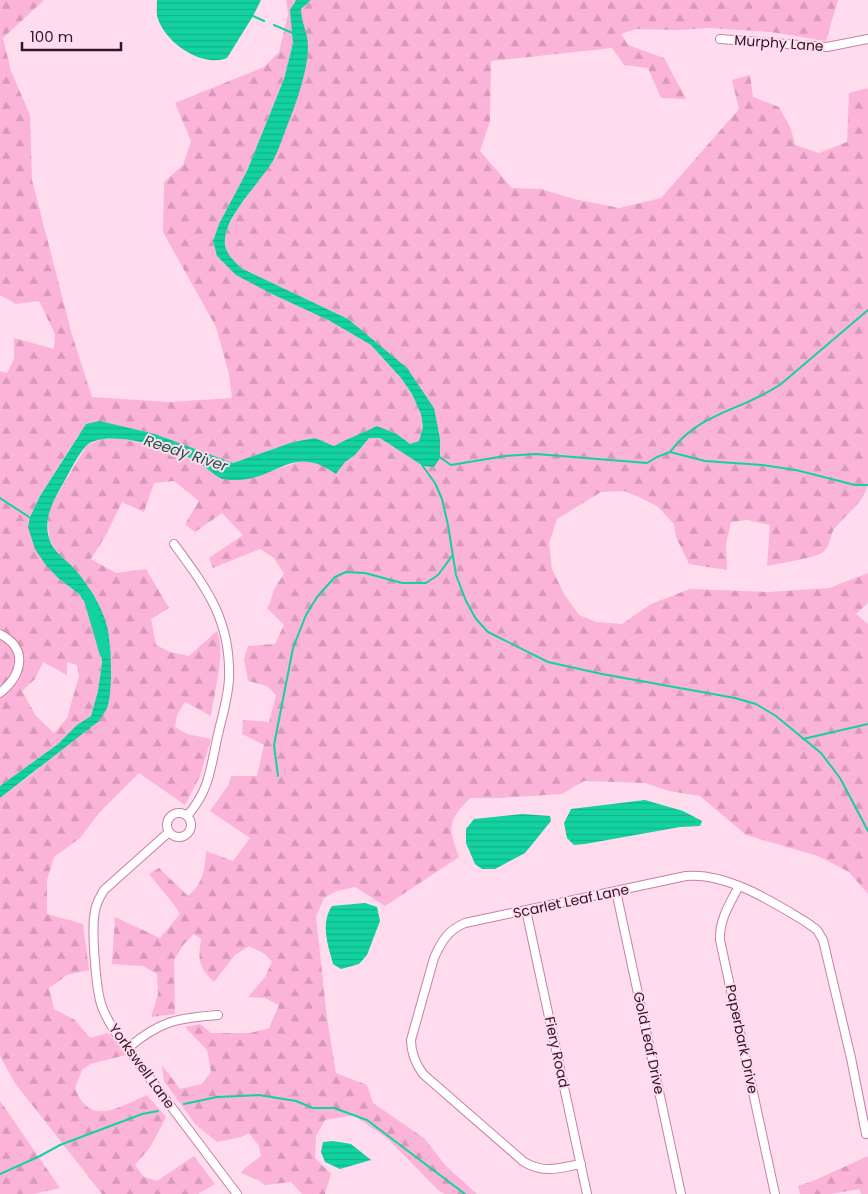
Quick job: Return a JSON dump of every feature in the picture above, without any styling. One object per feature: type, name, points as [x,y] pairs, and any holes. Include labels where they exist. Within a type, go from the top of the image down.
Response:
[{"type":"street","name":"Murphy Lane","points":[[720,39],[819,47],[837,46],[868,39]]},
{"type":"street","points":[[174,544],[204,585],[213,601],[227,641],[229,663],[228,690],[207,785],[197,804],[187,816]]},
{"type":"street","points":[[0,634],[12,642],[19,661],[15,678],[0,693]]},
{"type":"street","points":[[177,813],[187,816],[190,824],[186,834],[178,836],[169,832],[167,823],[170,816],[177,813]]},
{"type":"street","name":"Yorkswell Lane","points":[[169,832],[104,890],[97,901],[94,913],[99,995],[108,1019],[128,1048],[237,1194]]},
{"type":"street","name":"Scarlet Leaf Lane","points":[[581,1164],[544,1170],[524,1162],[423,1074],[412,1054],[411,1040],[434,958],[442,941],[453,930],[465,924],[695,875],[719,878],[739,886],[806,922],[817,930],[823,940],[866,1134]]},
{"type":"street","name":"Paperbark Drive","points":[[739,886],[723,917],[720,940],[776,1194]]},
{"type":"street","name":"Gold Leaf Drive","points":[[616,892],[681,1194]]},
{"type":"street","name":"Fiery Road","points":[[526,910],[588,1194]]},
{"type":"street","points":[[128,1048],[149,1032],[170,1022],[218,1016]]},
{"type":"green space","points":[[0,0],[44,0],[3,38],[11,71],[30,115],[32,180],[72,335],[92,397],[169,402],[232,398],[229,374],[216,327],[163,232],[164,182],[183,165],[191,141],[175,103],[264,67],[279,52],[288,14],[286,0],[296,0],[293,3],[293,43],[284,79],[247,171],[219,224],[213,241],[217,256],[272,294],[330,321],[371,345],[401,378],[412,394],[421,414],[423,427],[419,441],[410,444],[397,434],[377,426],[334,446],[315,438],[293,442],[233,463],[155,434],[100,421],[78,435],[40,496],[30,517],[58,578],[92,607],[100,622],[102,663],[98,691],[91,716],[58,744],[0,786],[0,371],[7,373],[14,359],[14,338],[54,349],[55,334],[39,301],[16,304],[0,295]],"holes":[[[43,662],[67,675],[67,662],[77,665],[79,676],[67,718],[54,733],[36,716],[22,691],[35,679]]]},
{"type":"green space","points":[[311,0],[838,0],[826,41],[771,32],[710,28],[677,30],[636,29],[621,34],[628,45],[664,58],[686,99],[661,98],[648,68],[624,65],[612,48],[491,61],[490,121],[480,151],[512,188],[541,189],[574,199],[619,208],[661,198],[739,109],[732,80],[750,75],[753,97],[779,107],[791,129],[795,145],[819,153],[847,142],[849,93],[868,88],[868,485],[862,498],[835,528],[824,552],[809,558],[767,566],[770,525],[747,520],[731,522],[726,544],[727,570],[689,564],[676,537],[674,524],[657,506],[624,491],[601,492],[557,519],[549,543],[552,569],[564,594],[579,615],[596,622],[622,624],[651,604],[690,589],[768,592],[829,588],[868,573],[868,603],[856,614],[868,624],[868,894],[849,872],[818,856],[746,835],[700,796],[669,791],[645,783],[584,781],[562,794],[470,798],[457,813],[452,825],[453,838],[459,857],[385,906],[355,887],[337,891],[324,898],[316,917],[327,1018],[336,1073],[367,1085],[373,1103],[424,1138],[446,1166],[477,1194],[445,1194],[438,1190],[388,1139],[353,1115],[325,1120],[316,1136],[315,1158],[331,1174],[325,1194],[302,1194],[291,1182],[265,1185],[241,1173],[261,1156],[259,1146],[249,1133],[241,1137],[217,1142],[195,1124],[164,1081],[162,1065],[180,1089],[202,1084],[211,1072],[207,1050],[185,1027],[200,1024],[211,1033],[250,1033],[269,1028],[279,1005],[265,998],[248,997],[265,977],[272,962],[265,954],[249,946],[235,955],[214,982],[200,963],[201,939],[194,934],[183,945],[174,960],[175,1014],[151,1017],[158,994],[157,974],[143,966],[112,964],[115,917],[160,938],[180,914],[149,874],[159,868],[188,896],[197,886],[202,876],[206,851],[233,861],[250,838],[210,811],[229,784],[231,776],[257,776],[264,745],[242,734],[243,720],[269,722],[276,695],[267,686],[248,681],[244,659],[248,646],[275,644],[284,625],[267,608],[274,589],[284,574],[274,558],[260,549],[213,568],[209,558],[243,535],[222,513],[195,532],[185,524],[199,501],[174,481],[154,483],[144,512],[122,502],[106,535],[91,559],[116,573],[146,569],[169,608],[151,619],[156,645],[170,652],[189,656],[217,631],[220,661],[211,716],[185,702],[177,715],[175,727],[187,734],[211,739],[200,776],[185,805],[139,773],[99,813],[80,838],[54,857],[47,880],[47,914],[83,924],[89,970],[67,975],[49,988],[54,1009],[75,1020],[90,1038],[108,1033],[126,1055],[90,1064],[82,1070],[75,1088],[81,1100],[89,1108],[97,1111],[106,1111],[147,1095],[166,1117],[151,1146],[135,1165],[144,1177],[157,1181],[194,1156],[215,1184],[198,1194],[102,1194],[15,1083],[0,1056],[0,798],[35,772],[108,705],[111,687],[107,626],[97,601],[77,572],[58,553],[49,539],[48,519],[50,507],[87,445],[102,439],[119,438],[165,449],[195,461],[211,472],[263,474],[304,460],[327,467],[336,474],[369,438],[380,438],[423,466],[434,408],[348,319],[241,268],[228,255],[224,241],[227,229],[237,210],[275,158],[308,45],[301,18],[301,9]]},
{"type":"green space","points":[[0,1101],[60,1188],[34,1194],[0,1194]]},
{"type":"green space","points":[[868,1156],[868,1194],[861,1194],[859,1189],[831,1194],[800,1194],[798,1186]]},
{"type":"water","points":[[157,0],[261,0],[227,58],[217,60],[196,56],[177,45],[169,37],[158,19]]},
{"type":"water","name":"Reedy River","points":[[296,0],[311,0],[301,9],[308,46],[306,68],[300,91],[274,159],[238,208],[227,229],[226,247],[229,255],[241,268],[348,319],[407,368],[434,408],[440,439],[440,458],[434,467],[423,466],[380,438],[369,438],[336,474],[321,465],[296,462],[252,478],[231,480],[222,479],[198,462],[184,455],[139,442],[108,439],[95,441],[86,446],[53,502],[47,523],[49,538],[54,548],[82,579],[95,598],[105,619],[111,666],[110,698],[106,711],[99,721],[0,798],[0,786],[58,744],[77,725],[91,716],[98,691],[102,663],[99,621],[92,607],[58,578],[45,564],[35,549],[28,527],[30,517],[40,496],[86,424],[100,421],[155,434],[233,463],[293,442],[315,438],[334,446],[377,426],[397,434],[410,444],[419,441],[423,427],[421,414],[412,394],[401,378],[371,345],[330,321],[236,275],[217,256],[213,241],[219,224],[247,171],[284,79],[293,43],[290,10]]},
{"type":"water","points":[[645,800],[683,811],[702,821],[700,826],[680,827],[574,845],[567,838],[564,823],[571,809]]},
{"type":"water","points":[[522,814],[550,816],[551,821],[525,853],[495,869],[482,869],[475,864],[466,843],[466,829],[474,819]]},
{"type":"water","points":[[365,903],[377,907],[380,921],[367,955],[359,964],[341,969],[333,964],[327,942],[326,920],[328,913],[332,906]]},
{"type":"water","points":[[333,1141],[351,1144],[371,1160],[340,1169],[325,1162],[321,1152],[323,1142]]},
{"type":"waterway","points":[[253,16],[264,21]]},
{"type":"waterway","points":[[274,25],[295,34]]},
{"type":"waterway","points":[[670,452],[682,438],[708,420],[752,400],[781,384],[868,310]]},
{"type":"waterway","points":[[438,456],[451,465],[505,456],[536,454],[647,463],[670,452],[705,461],[762,465],[796,470],[855,485],[868,485]]},
{"type":"waterway","points":[[422,465],[435,483],[442,499],[456,575],[466,601],[476,619],[488,632],[548,662],[602,674],[735,698],[756,704],[776,716],[821,753],[840,778],[868,831]]},
{"type":"waterway","points":[[0,498],[32,519]]},
{"type":"waterway","points":[[278,776],[274,745],[293,648],[306,615],[317,597],[335,577],[346,572],[365,573],[402,583],[426,583],[438,575],[452,556]]},
{"type":"waterway","name":"Reedy River","points":[[86,595],[89,598],[105,653]]},
{"type":"waterway","points":[[803,739],[868,724]]},
{"type":"waterway","points":[[184,1104],[217,1097],[259,1095],[296,1101],[313,1108],[334,1108],[367,1120],[465,1194]]},
{"type":"waterway","points":[[0,1174],[60,1145],[142,1114],[158,1111]]}]
